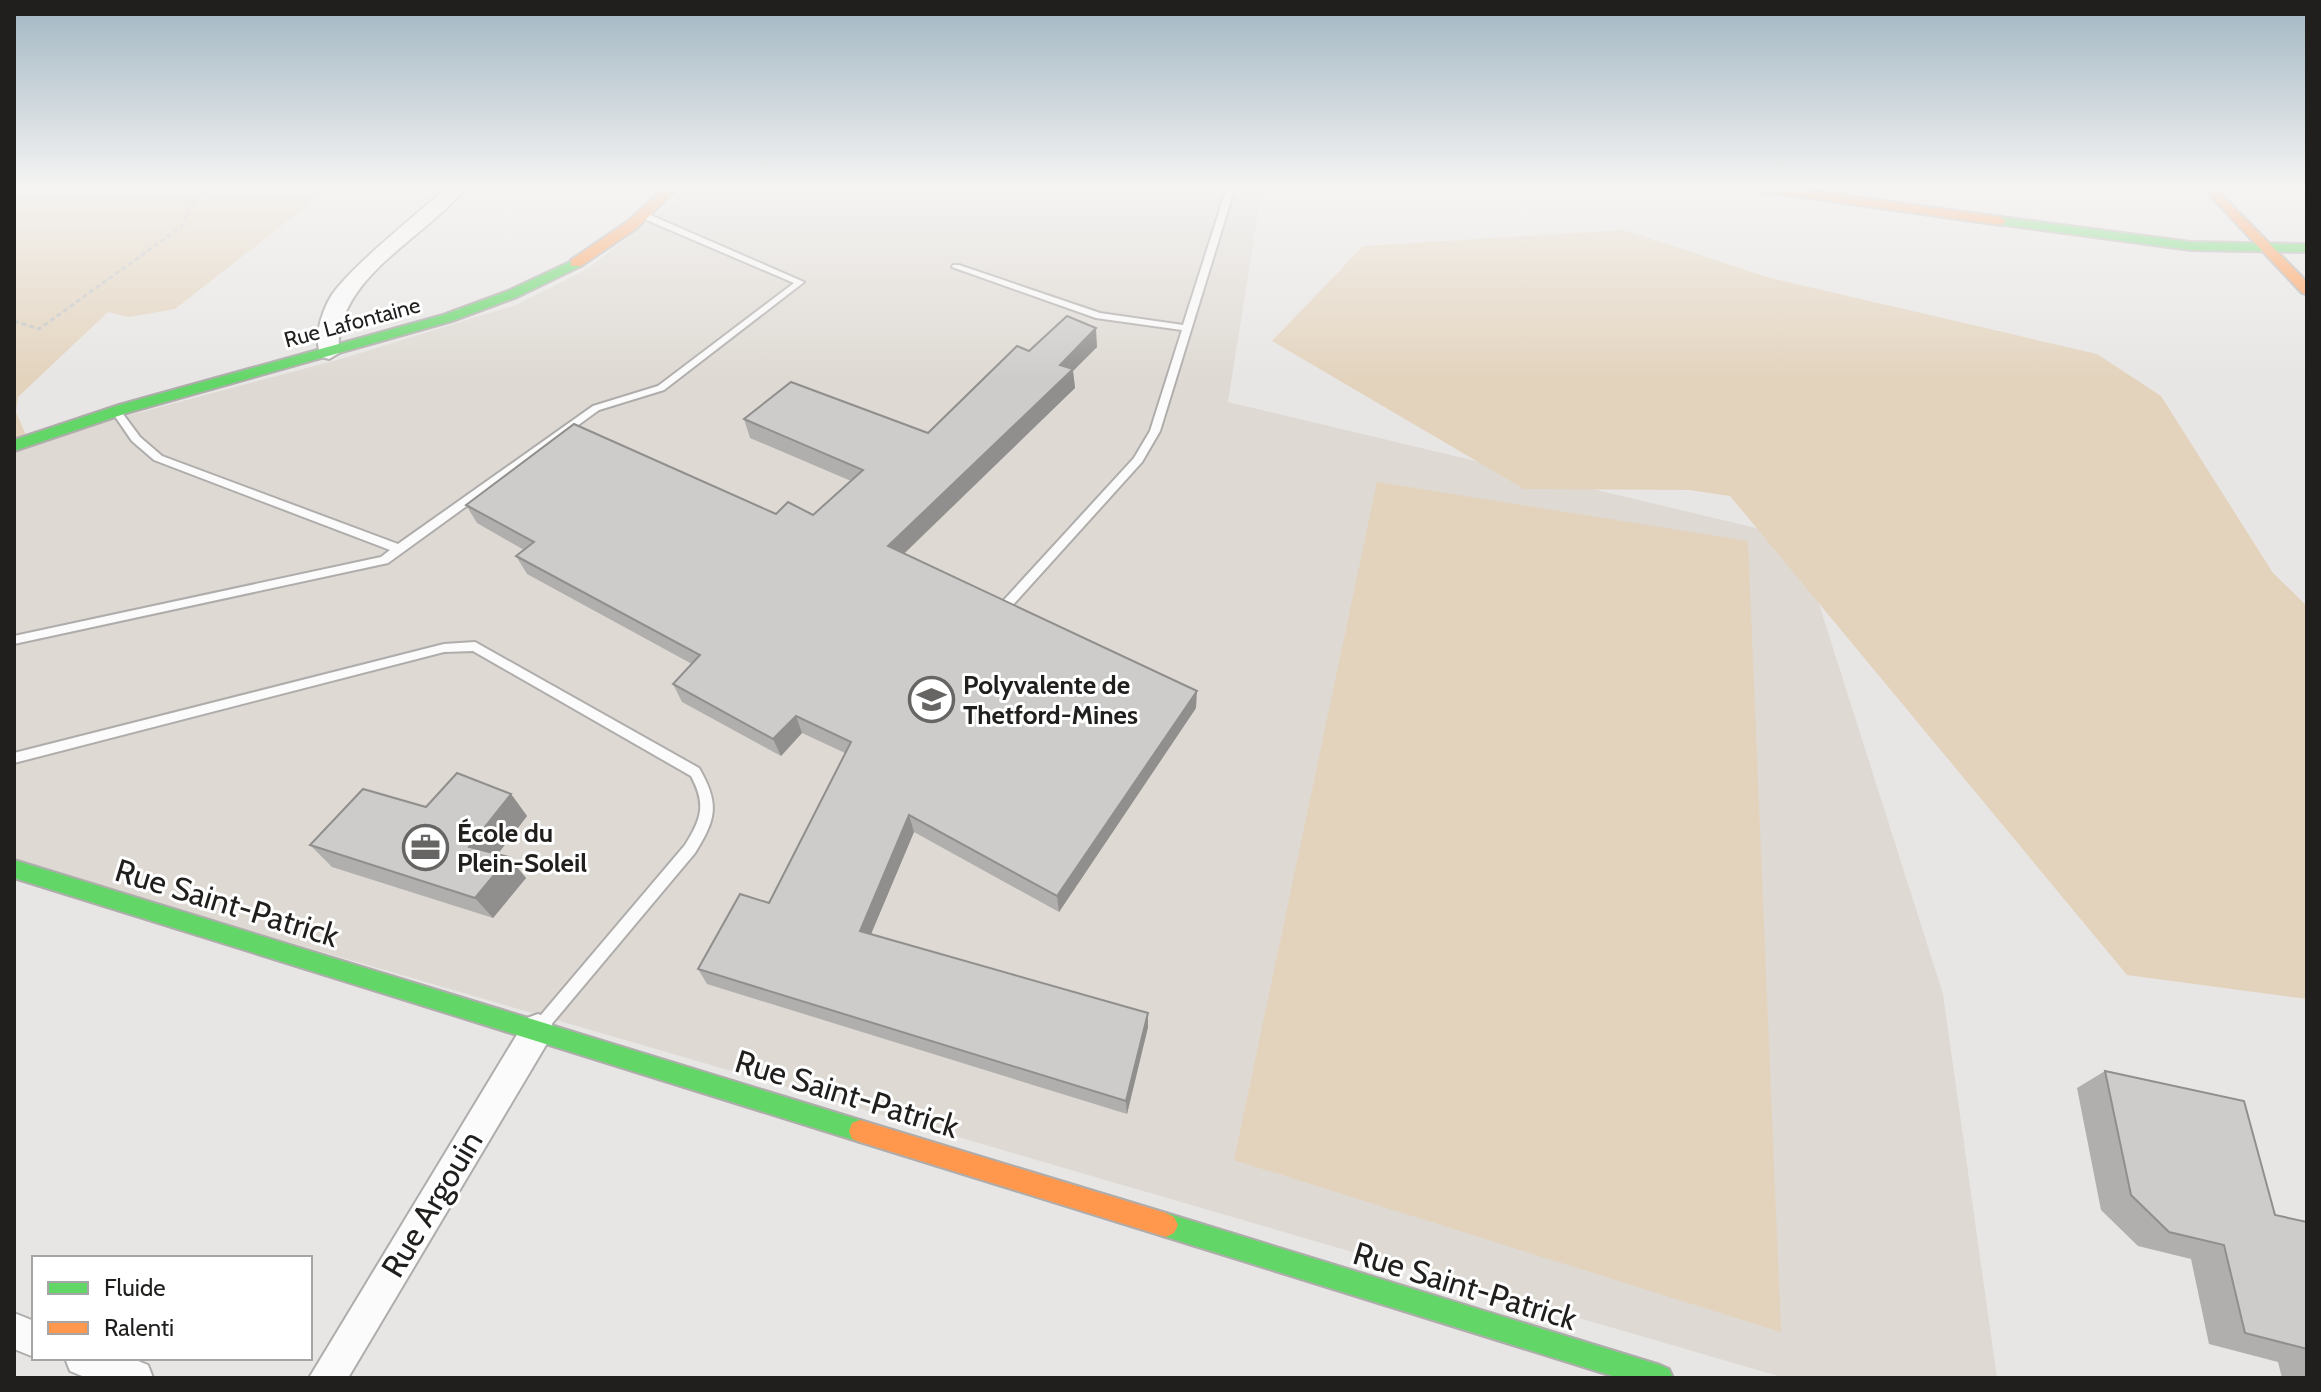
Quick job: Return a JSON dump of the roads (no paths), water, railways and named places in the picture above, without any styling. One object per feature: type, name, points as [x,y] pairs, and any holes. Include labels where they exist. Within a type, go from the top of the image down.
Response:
[{"type":"street","points":[[329,353],[327,338],[333,314],[344,292],[387,252]]},
{"type":"street","name":"Rue Lafontaine","points":[[14,446],[117,412],[461,317],[518,295],[571,269],[595,252]]},
{"type":"street","points":[[2271,252],[2307,290]]},
{"type":"street","name":"Rue Saint-Patrick","points":[[14,869],[1660,1378]]},
{"type":"street","name":"Rue Argouin","points":[[327,1378],[538,1029]]},
{"type":"street","points":[[88,1360],[135,1378]]},
{"type":"lane","points":[[14,640],[384,560],[596,408],[661,388],[800,282],[729,252]]},
{"type":"lane","points":[[1007,604],[1138,460],[1155,431],[1211,252]]},
{"type":"lane","points":[[956,267],[1099,316],[1187,328]]},
{"type":"lane","points":[[117,412],[136,439],[158,458],[399,549]]},
{"type":"lane","points":[[14,758],[444,648],[475,646],[695,772],[709,794],[706,824],[690,849],[538,1029]]},
{"type":"place","name":"Polyvalente de Thetford-Mines","points":[[932,700]]},
{"type":"place","name":"École du Plein-Soleil","points":[[426,848]]}]
